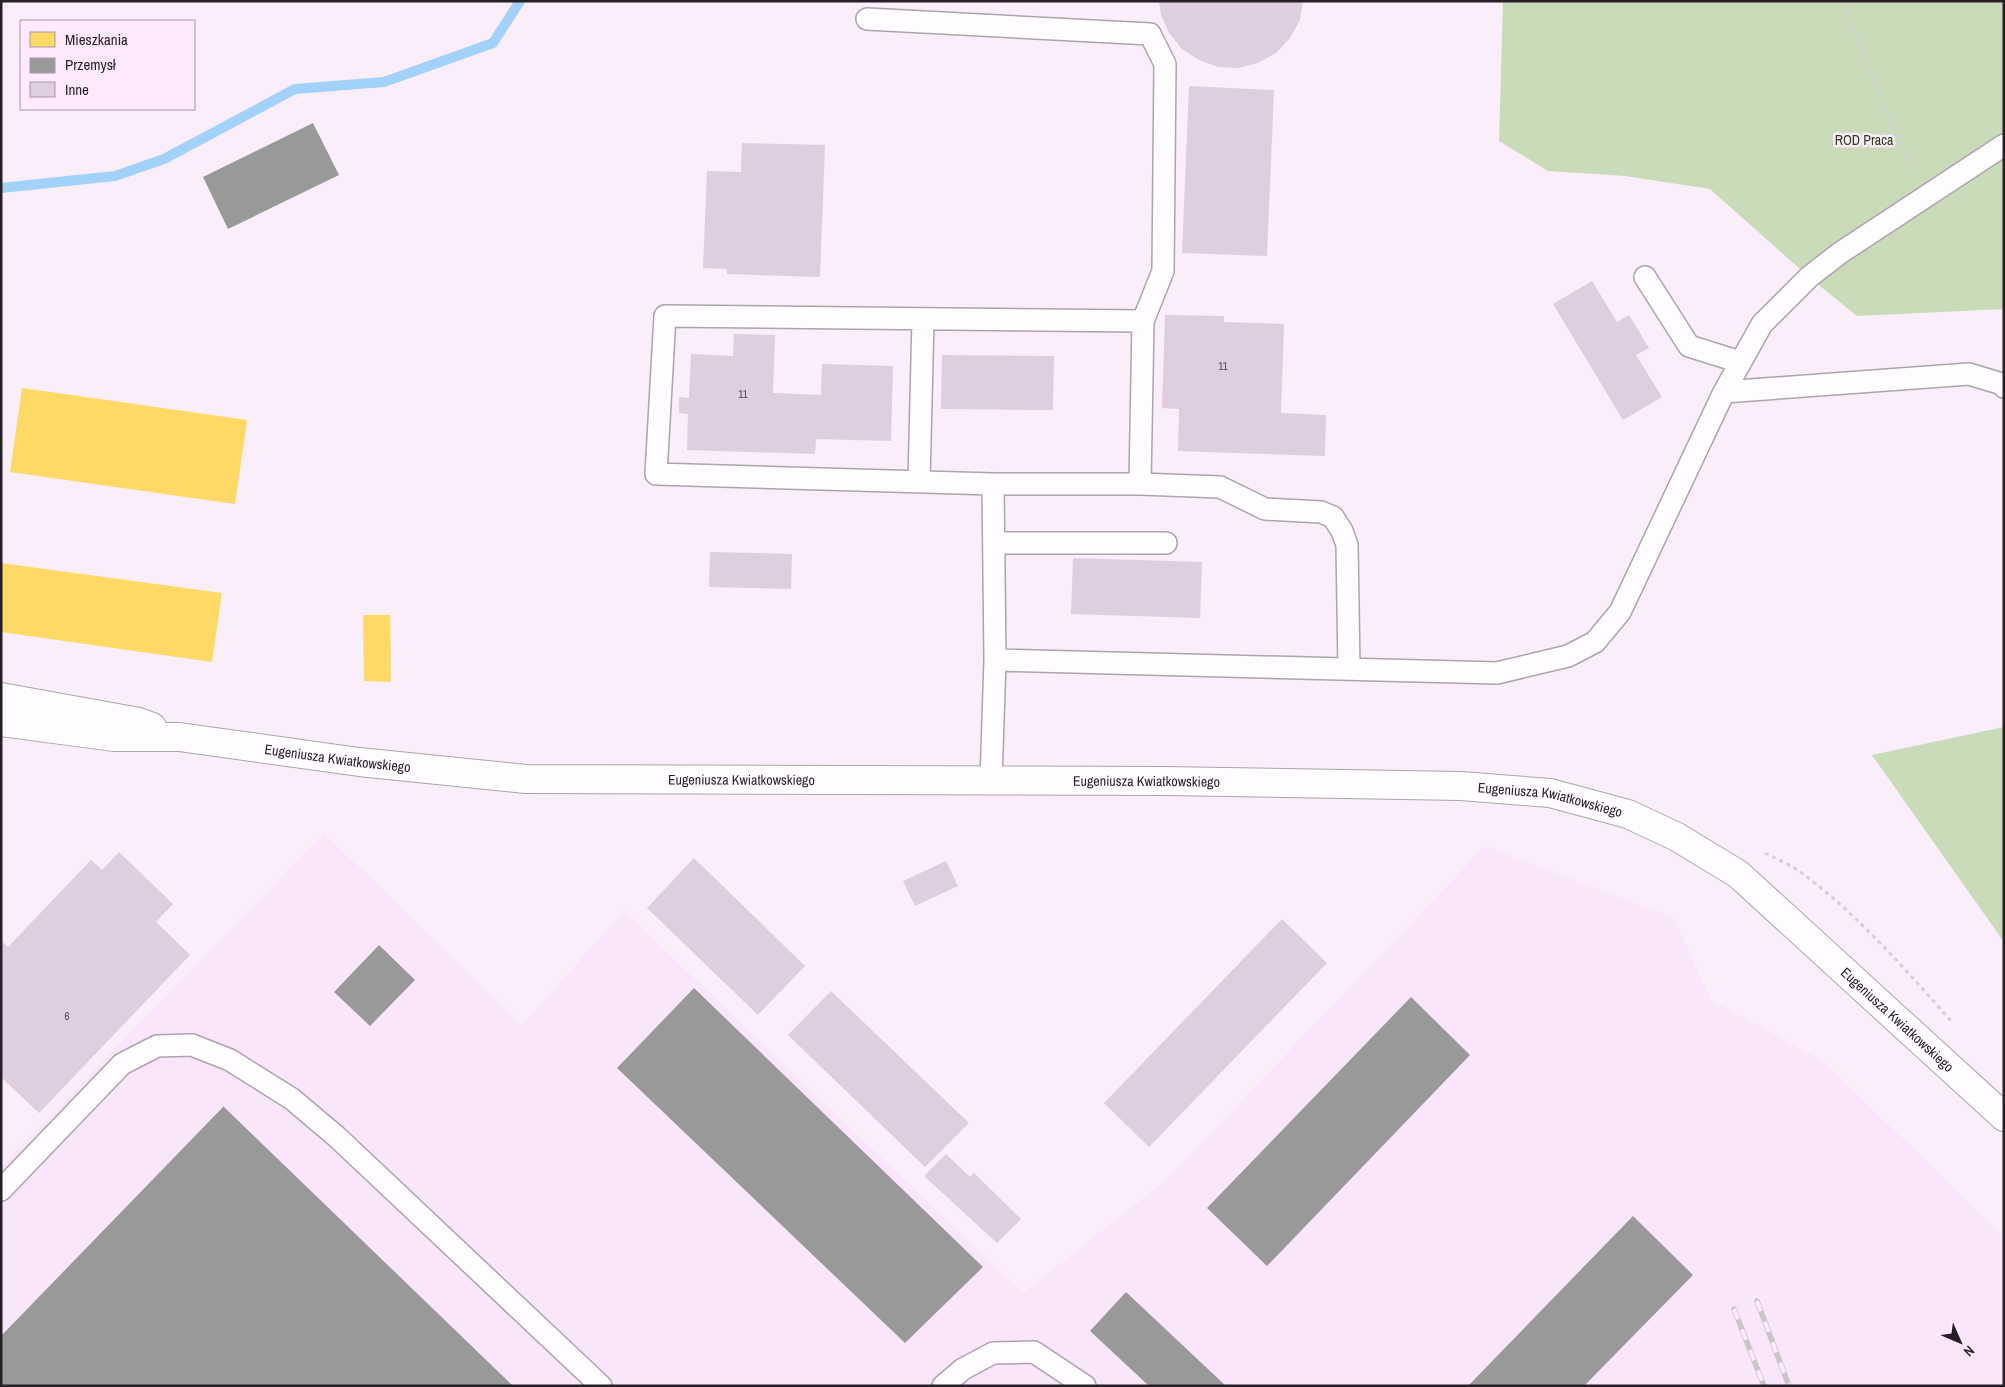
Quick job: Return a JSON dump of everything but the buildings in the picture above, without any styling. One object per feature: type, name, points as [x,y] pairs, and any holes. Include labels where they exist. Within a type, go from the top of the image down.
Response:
[{"type":"street","name":"Eugeniusza Kwiatkowskiego","points":[[1,697],[139,722],[179,737]]},
{"type":"street","name":"Eugeniusza Kwiatkowskiego","points":[[1,722],[114,737],[179,737],[359,762],[526,779],[1164,781],[1461,786],[1550,793],[1628,814],[1677,837],[1738,874],[2004,1117]]},
{"type":"lane","points":[[868,19],[1150,34],[1166,64],[1162,271],[1143,321],[1140,484]]},
{"type":"lane","points":[[995,660],[1497,673],[1568,656],[1595,642],[1620,612],[1724,392],[1762,324],[1809,277],[1840,252],[2004,145]]},
{"type":"lane","points":[[1645,277],[1689,346],[1740,362]]},
{"type":"lane","points":[[1143,321],[665,316],[656,474],[994,484],[1140,484],[1220,487],[1265,508],[1321,512],[1333,517],[1342,531],[1347,545],[1349,668]]},
{"type":"lane","points":[[919,482],[923,319]]},
{"type":"lane","points":[[1724,392],[1968,374],[2002,384],[2004,387]]},
{"type":"lane","points":[[991,781],[995,660],[994,484]]},
{"type":"lane","points":[[994,543],[1166,543]]},
{"type":"lane","points":[[1,1190],[122,1064],[157,1046],[192,1045],[230,1060],[292,1099],[337,1137],[602,1386]]},
{"type":"lane","points":[[943,1386],[963,1369],[993,1353],[1034,1352],[1085,1386]]},
{"type":"path","points":[[1843,1],[1866,61],[1924,197]]},
{"type":"path","points":[[1794,868],[1830,894],[1892,956],[1953,1024]]},
{"type":"shaded area","points":[[324,833],[522,1025],[624,911],[1023,1293],[1165,1181],[1485,846],[1674,918],[1711,1000],[1823,1061],[2004,1237],[2004,1386],[1,1386],[1,1166]]},
{"type":"green space","name":"ROD Praca","points":[[1503,1],[2004,1],[2004,309],[1857,316],[1809,277],[1710,189],[1625,176],[1548,171],[1499,141]]},
{"type":"green space","points":[[2004,727],[2004,942],[1872,755]]},
{"type":"waterway","points":[[1,188],[115,176],[164,159],[295,89],[384,82],[493,43],[520,1]]},
{"type":"railway","points":[[1757,1301],[1789,1386]]},
{"type":"railway","points":[[1734,1309],[1764,1386]]}]
